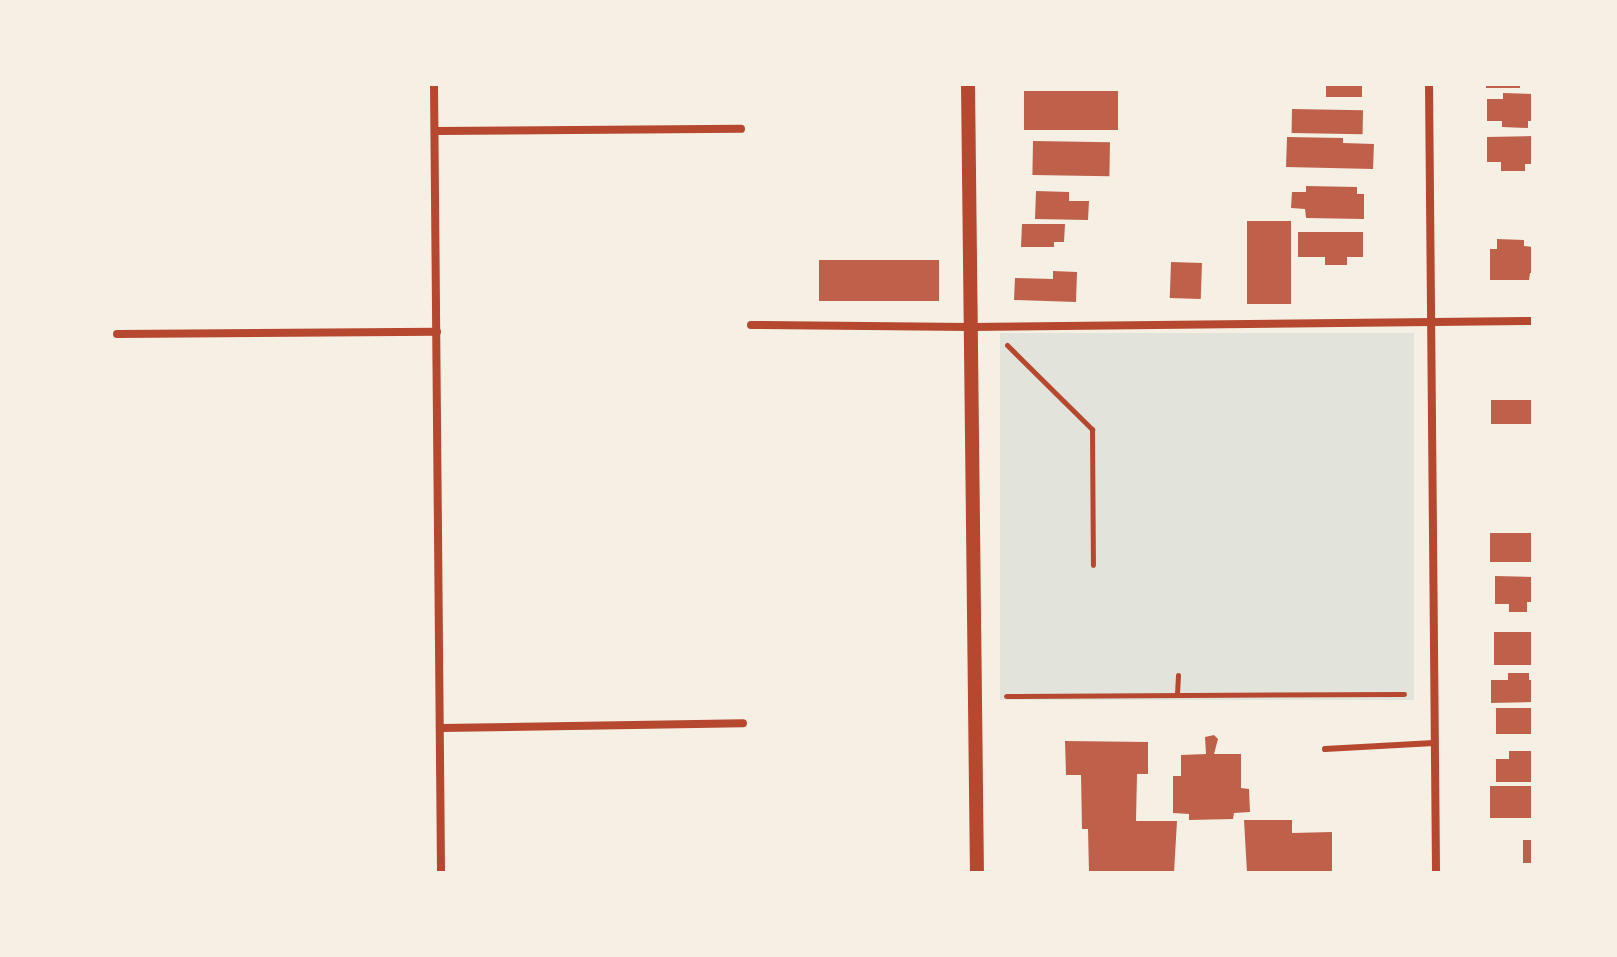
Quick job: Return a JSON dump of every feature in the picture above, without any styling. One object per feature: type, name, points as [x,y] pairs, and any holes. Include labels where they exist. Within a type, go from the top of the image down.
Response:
[{"type":"street","points":[[434,84],[441,873]]},
{"type":"street","points":[[968,84],[977,873]]},
{"type":"street","points":[[1429,84],[1436,873]]},
{"type":"street","points":[[436,131],[741,129]]},
{"type":"street","points":[[751,325],[970,327],[1533,321]]},
{"type":"street","points":[[117,334],[437,332]]},
{"type":"street","points":[[441,728],[743,723]]},
{"type":"lane","points":[[1325,749],[1434,743]]},
{"type":"path","points":[[1004,341],[1092,429],[1093,565]]},
{"type":"path","points":[[1177,694],[1178,675]]},
{"type":"path","points":[[1006,696],[1404,694]]},
{"type":"shaded area","points":[[1000,333],[1414,333],[1414,700],[1000,700]]},
{"type":"building","points":[[1326,84],[1362,84],[1362,97],[1326,97]]},
{"type":"building","points":[[1486,84],[1520,84],[1520,88],[1486,88]]},
{"type":"building","points":[[1024,91],[1118,91],[1118,130],[1024,130]]},
{"type":"building","points":[[1503,93],[1533,94],[1533,121],[1528,121],[1528,128],[1502,127],[1502,121],[1487,121],[1487,99],[1503,99]]},
{"type":"building","points":[[1292,109],[1363,110],[1363,134],[1292,133]]},
{"type":"building","points":[[1533,136],[1533,164],[1525,164],[1525,171],[1501,171],[1501,162],[1487,162],[1487,137]]},
{"type":"building","points":[[1287,137],[1343,138],[1343,143],[1374,144],[1373,169],[1286,167]]},
{"type":"building","points":[[1033,141],[1110,142],[1109,176],[1032,175]]},
{"type":"building","points":[[1306,186],[1357,187],[1357,194],[1364,194],[1364,219],[1306,218],[1305,209],[1291,208],[1292,192],[1306,192]]},
{"type":"building","points":[[1036,191],[1069,192],[1069,201],[1089,201],[1088,220],[1035,219]]},
{"type":"building","points":[[1247,221],[1291,221],[1291,304],[1247,304]]},
{"type":"building","points":[[1022,224],[1065,224],[1064,242],[1054,242],[1054,247],[1021,247]]},
{"type":"building","points":[[1298,232],[1363,232],[1363,257],[1347,257],[1347,265],[1325,265],[1325,257],[1298,257]]},
{"type":"building","points":[[1497,239],[1524,240],[1524,246],[1533,247],[1533,273],[1530,273],[1529,280],[1490,280],[1490,249],[1497,249]]},
{"type":"building","points":[[819,260],[939,260],[939,301],[819,301]]},
{"type":"building","points":[[1171,262],[1202,263],[1201,299],[1170,298]]},
{"type":"building","points":[[1053,271],[1077,272],[1076,302],[1014,300],[1015,278],[1053,279]]},
{"type":"building","points":[[1491,400],[1533,400],[1533,424],[1491,424]]},
{"type":"building","points":[[1490,533],[1533,533],[1533,562],[1490,562]]},
{"type":"building","points":[[1495,576],[1533,577],[1533,602],[1527,602],[1527,612],[1509,612],[1509,604],[1495,604]]},
{"type":"building","points":[[1494,632],[1533,632],[1533,665],[1494,665]]},
{"type":"building","points":[[1508,673],[1529,673],[1529,680],[1533,680],[1533,702],[1491,703],[1491,680],[1508,680]]},
{"type":"building","points":[[1496,708],[1533,708],[1533,734],[1496,734]]},
{"type":"building","points":[[1214,735],[1218,739],[1214,754],[1241,754],[1241,788],[1249,789],[1250,812],[1234,813],[1233,819],[1189,820],[1189,814],[1173,813],[1173,776],[1181,776],[1181,755],[1206,754],[1205,737]]},
{"type":"building","points":[[1065,741],[1148,742],[1148,774],[1137,774],[1136,821],[1177,821],[1174,873],[1089,873],[1088,829],[1082,829],[1081,775],[1066,775]]},
{"type":"building","points":[[1509,751],[1531,751],[1533,782],[1496,782],[1496,759],[1509,759]]},
{"type":"building","points":[[1490,786],[1533,786],[1533,818],[1490,818]]},
{"type":"building","points":[[1244,820],[1292,820],[1292,833],[1332,832],[1332,873],[1247,873]]},
{"type":"building","points":[[1523,840],[1533,840],[1533,863],[1523,863]]}]
